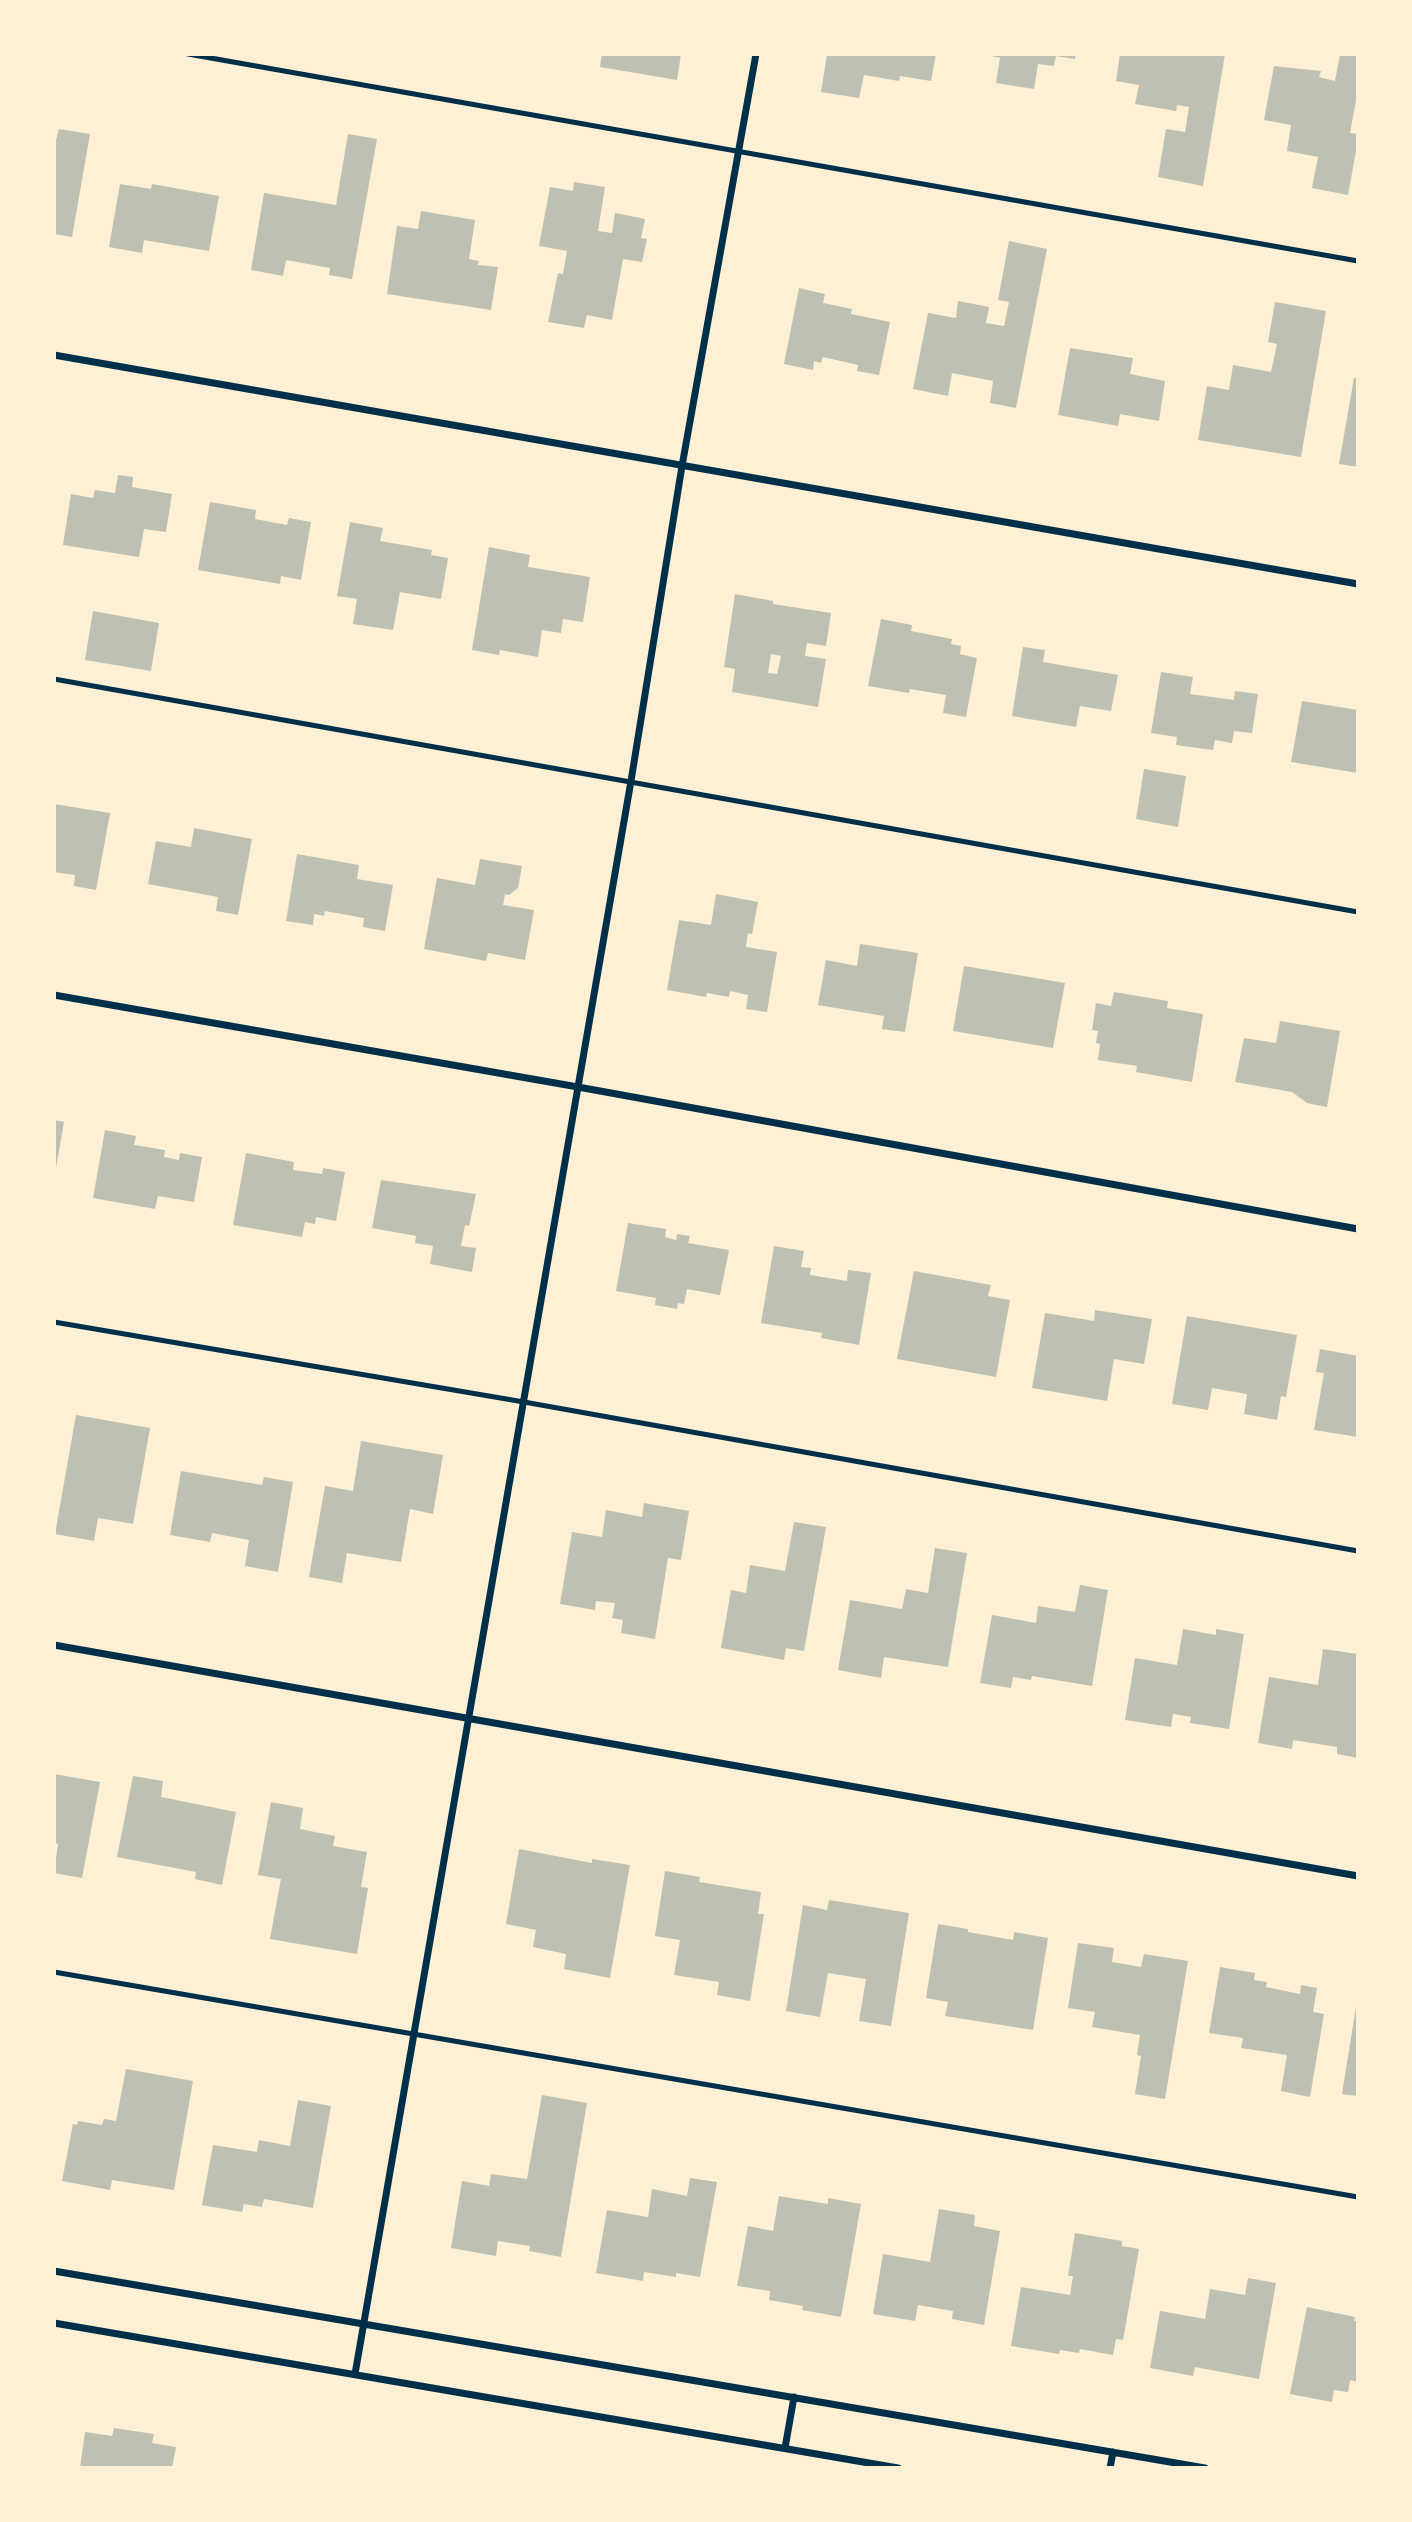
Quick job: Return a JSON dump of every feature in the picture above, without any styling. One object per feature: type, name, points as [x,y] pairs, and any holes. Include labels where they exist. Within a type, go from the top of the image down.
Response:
[{"type":"street","points":[[355,2374],[631,781],[682,466],[756,54]]},
{"type":"street","points":[[54,355],[1358,584]]},
{"type":"street","points":[[54,995],[1358,1228]]},
{"type":"street","points":[[54,1645],[1358,1875]]},
{"type":"street","points":[[54,2271],[1205,2468]]},
{"type":"street","points":[[54,2323],[898,2468]]},
{"type":"street","points":[[785,2448],[794,2398]]},
{"type":"street","points":[[1110,2468],[1113,2452]]},
{"type":"lane","points":[[188,54],[1358,261]]},
{"type":"lane","points":[[54,679],[1358,912]]},
{"type":"lane","points":[[54,1322],[524,1402],[1358,1551]]},
{"type":"lane","points":[[54,1972],[1358,2197]]},
{"type":"building","points":[[602,54],[681,54],[677,80],[600,67]]},
{"type":"building","points":[[827,54],[936,54],[931,81],[900,76],[899,81],[864,75],[859,98],[821,92]]},
{"type":"building","points":[[983,54],[1076,54],[1075,59],[1056,56],[1054,66],[1038,64],[1034,89],[996,83],[1000,58]]},
{"type":"building","points":[[1120,54],[1225,54],[1203,186],[1158,177],[1166,129],[1185,132],[1189,107],[1177,105],[1176,111],[1135,104],[1139,85],[1116,81]]},
{"type":"building","points":[[1340,54],[1358,56],[1358,90],[1350,133],[1358,134],[1358,140],[1348,195],[1312,188],[1318,157],[1287,151],[1291,125],[1264,120],[1274,66],[1321,71],[1319,77],[1335,81]]},
{"type":"building","points":[[59,129],[90,134],[72,237],[54,234],[54,147]]},
{"type":"building","points":[[348,134],[377,139],[352,279],[329,275],[330,268],[286,260],[283,276],[251,270],[264,193],[336,205]]},
{"type":"building","points":[[574,182],[605,187],[598,231],[612,233],[615,213],[645,219],[641,238],[647,239],[642,262],[623,259],[612,320],[587,315],[584,328],[548,322],[558,273],[563,274],[567,251],[539,246],[550,187],[573,191]]},
{"type":"building","points":[[120,184],[151,189],[152,184],[219,196],[209,251],[144,240],[142,253],[109,247]]},
{"type":"building","points":[[421,211],[475,220],[469,259],[479,261],[478,265],[498,267],[491,310],[387,294],[397,226],[418,229]]},
{"type":"building","points":[[1009,241],[1047,249],[1016,408],[990,403],[993,381],[952,373],[948,396],[913,389],[928,313],[956,318],[958,301],[989,307],[986,323],[1004,326],[1009,302],[998,300]]},
{"type":"building","points":[[799,288],[825,294],[823,303],[852,309],[851,314],[890,322],[879,375],[857,371],[858,365],[823,357],[821,363],[814,361],[813,370],[784,364]]},
{"type":"building","points":[[1275,302],[1326,311],[1301,457],[1198,440],[1207,386],[1229,390],[1233,365],[1271,372],[1277,344],[1268,342]]},
{"type":"building","points":[[1070,348],[1133,358],[1130,374],[1165,381],[1159,421],[1120,414],[1118,426],[1058,415]]},
{"type":"building","points":[[1354,378],[1358,378],[1358,467],[1339,464]]},
{"type":"building","points":[[118,475],[133,477],[132,487],[172,494],[166,532],[144,529],[139,557],[63,545],[71,494],[93,498],[95,490],[115,493]]},
{"type":"building","points":[[210,502],[256,510],[255,519],[287,525],[289,518],[311,522],[301,580],[281,576],[280,584],[198,570]]},
{"type":"building","points":[[350,522],[383,528],[380,541],[432,550],[431,555],[448,558],[441,599],[400,592],[393,630],[353,624],[357,599],[337,596]]},
{"type":"building","points":[[489,547],[530,555],[528,567],[590,577],[583,622],[563,619],[561,633],[542,630],[538,657],[500,650],[499,655],[472,650]]},
{"type":"building","points":[[735,594],[773,601],[773,604],[831,613],[826,646],[807,643],[805,656],[826,659],[818,707],[732,692],[735,669],[724,667]],"holes":[[[771,654],[781,656],[777,674],[768,673]]]},
{"type":"building","points":[[93,611],[159,623],[151,671],[85,660]]},
{"type":"building","points":[[881,619],[912,625],[911,631],[952,639],[951,644],[961,646],[960,654],[977,658],[966,717],[943,713],[946,695],[910,689],[909,693],[868,686]]},
{"type":"building","points":[[1023,647],[1045,650],[1043,662],[1118,675],[1111,711],[1080,706],[1076,727],[1012,716]]},
{"type":"building","points":[[1161,672],[1193,677],[1190,694],[1234,700],[1235,691],[1258,694],[1252,733],[1234,731],[1232,743],[1215,740],[1213,750],[1176,745],[1177,737],[1151,733]]},
{"type":"building","points":[[1302,701],[1358,710],[1358,773],[1291,762]]},
{"type":"building","points":[[1144,769],[1186,776],[1178,827],[1136,819]]},
{"type":"building","points":[[54,804],[110,813],[96,890],[74,886],[75,875],[54,872]]},
{"type":"building","points":[[194,828],[252,839],[238,915],[216,911],[218,897],[148,884],[156,841],[191,847]]},
{"type":"building","points":[[297,854],[359,865],[357,879],[393,885],[385,931],[363,927],[364,918],[325,911],[324,916],[314,914],[313,925],[286,921]]},
{"type":"building","points":[[480,859],[522,866],[518,888],[509,895],[505,894],[503,905],[534,910],[525,960],[488,953],[486,961],[424,949],[437,878],[475,885]]},
{"type":"building","points":[[716,894],[758,902],[752,934],[748,933],[746,947],[777,952],[767,1012],[746,1009],[748,995],[730,991],[729,997],[707,993],[706,997],[667,990],[679,920],[711,925]]},
{"type":"building","points":[[860,944],[918,953],[905,1032],[882,1029],[884,1016],[818,1005],[826,960],[857,966]]},
{"type":"building","points":[[964,966],[1065,983],[1053,1048],[953,1031]]},
{"type":"building","points":[[1114,992],[1168,1001],[1167,1008],[1203,1014],[1192,1082],[1136,1072],[1137,1066],[1098,1060],[1098,1031],[1092,1030],[1096,1003],[1111,1006]]},
{"type":"building","points":[[1280,1021],[1340,1031],[1327,1107],[1307,1103],[1292,1092],[1235,1082],[1244,1038],[1276,1043]]},
{"type":"building","points":[[54,1120],[64,1122],[56,1168],[54,1168]]},
{"type":"building","points":[[105,1130],[136,1136],[134,1145],[165,1150],[164,1157],[179,1160],[180,1153],[202,1157],[194,1202],[158,1196],[155,1209],[93,1198]]},
{"type":"building","points":[[246,1153],[294,1162],[293,1170],[322,1174],[323,1168],[345,1172],[336,1221],[316,1217],[315,1224],[305,1222],[302,1237],[233,1225]]},
{"type":"building","points":[[381,1180],[476,1194],[469,1226],[465,1225],[461,1246],[476,1248],[472,1272],[430,1264],[433,1246],[415,1243],[416,1236],[372,1228]]},
{"type":"building","points":[[628,1223],[666,1229],[665,1237],[676,1240],[677,1234],[690,1236],[688,1243],[729,1250],[720,1295],[687,1289],[684,1304],[678,1303],[677,1309],[655,1305],[656,1298],[616,1291]]},
{"type":"building","points":[[774,1246],[804,1251],[801,1267],[811,1268],[810,1275],[847,1281],[848,1270],[871,1273],[859,1345],[821,1338],[822,1333],[761,1323]]},
{"type":"building","points":[[914,1271],[991,1285],[988,1296],[1010,1300],[996,1377],[897,1359]]},
{"type":"building","points":[[1095,1310],[1152,1319],[1144,1364],[1114,1359],[1107,1401],[1032,1388],[1045,1313],[1094,1321]]},
{"type":"building","points":[[1187,1316],[1297,1335],[1286,1397],[1281,1396],[1277,1420],[1244,1414],[1247,1394],[1212,1388],[1208,1410],[1172,1404]]},
{"type":"building","points":[[1320,1349],[1358,1356],[1358,1437],[1314,1430],[1324,1373],[1316,1372]]},
{"type":"building","points":[[76,1415],[150,1428],[133,1524],[98,1518],[94,1541],[55,1534]]},
{"type":"building","points":[[361,1441],[443,1455],[433,1514],[410,1509],[401,1562],[347,1553],[342,1583],[309,1577],[325,1486],[353,1491]]},
{"type":"building","points":[[181,1471],[262,1485],[264,1477],[293,1482],[278,1572],[245,1566],[249,1540],[212,1533],[210,1542],[170,1535]]},
{"type":"building","points":[[644,1503],[689,1511],[681,1560],[668,1558],[655,1639],[621,1633],[623,1620],[612,1618],[615,1603],[596,1601],[595,1610],[560,1604],[572,1532],[602,1537],[606,1510],[642,1517]]},
{"type":"building","points":[[794,1522],[826,1527],[804,1651],[786,1648],[784,1660],[721,1648],[731,1590],[746,1593],[750,1565],[785,1571]]},
{"type":"building","points":[[935,1548],[967,1553],[948,1667],[884,1657],[881,1678],[838,1670],[850,1600],[902,1609],[906,1589],[928,1593]]},
{"type":"building","points":[[1080,1585],[1108,1590],[1092,1686],[1032,1676],[1031,1680],[1013,1677],[1011,1688],[980,1683],[992,1615],[1036,1623],[1038,1606],[1075,1612]]},
{"type":"building","points":[[1183,1629],[1216,1635],[1216,1629],[1244,1634],[1229,1729],[1190,1723],[1191,1717],[1173,1714],[1171,1727],[1125,1720],[1135,1658],[1177,1665]]},
{"type":"building","points":[[1323,1649],[1358,1654],[1358,1758],[1337,1754],[1337,1747],[1293,1740],[1292,1749],[1258,1743],[1269,1677],[1318,1685]]},
{"type":"building","points":[[54,1774],[100,1782],[82,1878],[54,1873],[58,1844],[54,1843]]},
{"type":"building","points":[[133,1776],[163,1781],[161,1797],[236,1812],[222,1885],[195,1879],[196,1872],[117,1857]]},
{"type":"building","points":[[271,1802],[303,1808],[300,1829],[335,1836],[333,1846],[367,1852],[361,1887],[368,1888],[357,1954],[270,1939],[281,1879],[258,1875]]},
{"type":"building","points":[[519,1849],[592,1863],[592,1859],[630,1865],[610,1978],[564,1969],[566,1954],[533,1947],[536,1930],[506,1924]]},
{"type":"building","points":[[665,1871],[700,1877],[699,1882],[761,1892],[758,1914],[764,1914],[750,2001],[717,1995],[719,1982],[674,1975],[680,1940],[655,1936]]},
{"type":"building","points":[[829,1900],[909,1913],[891,2026],[859,2021],[866,1979],[828,1973],[820,2017],[786,2011],[803,1905],[827,1910]]},
{"type":"building","points":[[938,1924],[1013,1940],[1014,1932],[1048,1938],[1033,2030],[945,2016],[948,2002],[926,1998]]},
{"type":"building","points":[[1078,1943],[1114,1948],[1112,1962],[1141,1967],[1144,1954],[1188,1961],[1165,2099],[1135,2094],[1141,2056],[1137,2055],[1140,2035],[1092,2027],[1095,2012],[1068,2008]]},
{"type":"building","points":[[1220,1967],[1255,1973],[1254,1980],[1267,1982],[1266,1987],[1300,1994],[1301,1985],[1317,1988],[1313,2012],[1324,2014],[1310,2097],[1281,2091],[1287,2055],[1241,2048],[1243,2038],[1209,2033]]},
{"type":"building","points":[[1358,2007],[1358,2096],[1342,2094]]},
{"type":"building","points":[[126,2069],[193,2081],[174,2190],[112,2180],[110,2190],[62,2181],[73,2124],[77,2125],[78,2121],[102,2125],[104,2119],[116,2121]]},
{"type":"building","points":[[542,2095],[587,2103],[561,2257],[529,2251],[530,2246],[498,2241],[496,2256],[451,2248],[462,2181],[489,2186],[491,2174],[527,2179]]},
{"type":"building","points":[[298,2100],[331,2106],[313,2208],[264,2199],[262,2207],[244,2204],[242,2212],[202,2205],[213,2145],[257,2152],[259,2140],[290,2146]]},
{"type":"building","points":[[690,2178],[717,2182],[700,2277],[676,2273],[676,2277],[644,2272],[643,2281],[596,2273],[607,2210],[648,2217],[652,2189],[687,2196]]},
{"type":"building","points":[[779,2196],[828,2204],[828,2198],[861,2204],[841,2317],[802,2310],[803,2306],[769,2300],[770,2291],[737,2286],[748,2226],[773,2231]]},
{"type":"building","points":[[939,2209],[975,2215],[974,2226],[1000,2231],[984,2325],[952,2319],[953,2311],[918,2305],[915,2321],[873,2314],[883,2254],[930,2262]]},
{"type":"building","points":[[1075,2233],[1122,2241],[1122,2246],[1139,2249],[1123,2340],[1116,2339],[1113,2355],[1080,2349],[1079,2353],[1060,2350],[1059,2354],[1011,2346],[1021,2287],[1070,2295],[1073,2276],[1068,2276]]},
{"type":"building","points":[[1248,2278],[1276,2283],[1259,2379],[1195,2367],[1193,2376],[1150,2368],[1160,2311],[1205,2319],[1210,2289],[1245,2295]]},
{"type":"building","points":[[1307,2307],[1355,2317],[1354,2321],[1358,2321],[1358,2382],[1350,2380],[1348,2392],[1334,2390],[1332,2402],[1290,2394]]},
{"type":"building","points":[[114,2428],[154,2434],[152,2443],[176,2447],[172,2468],[80,2468],[85,2432],[112,2436]]}]
